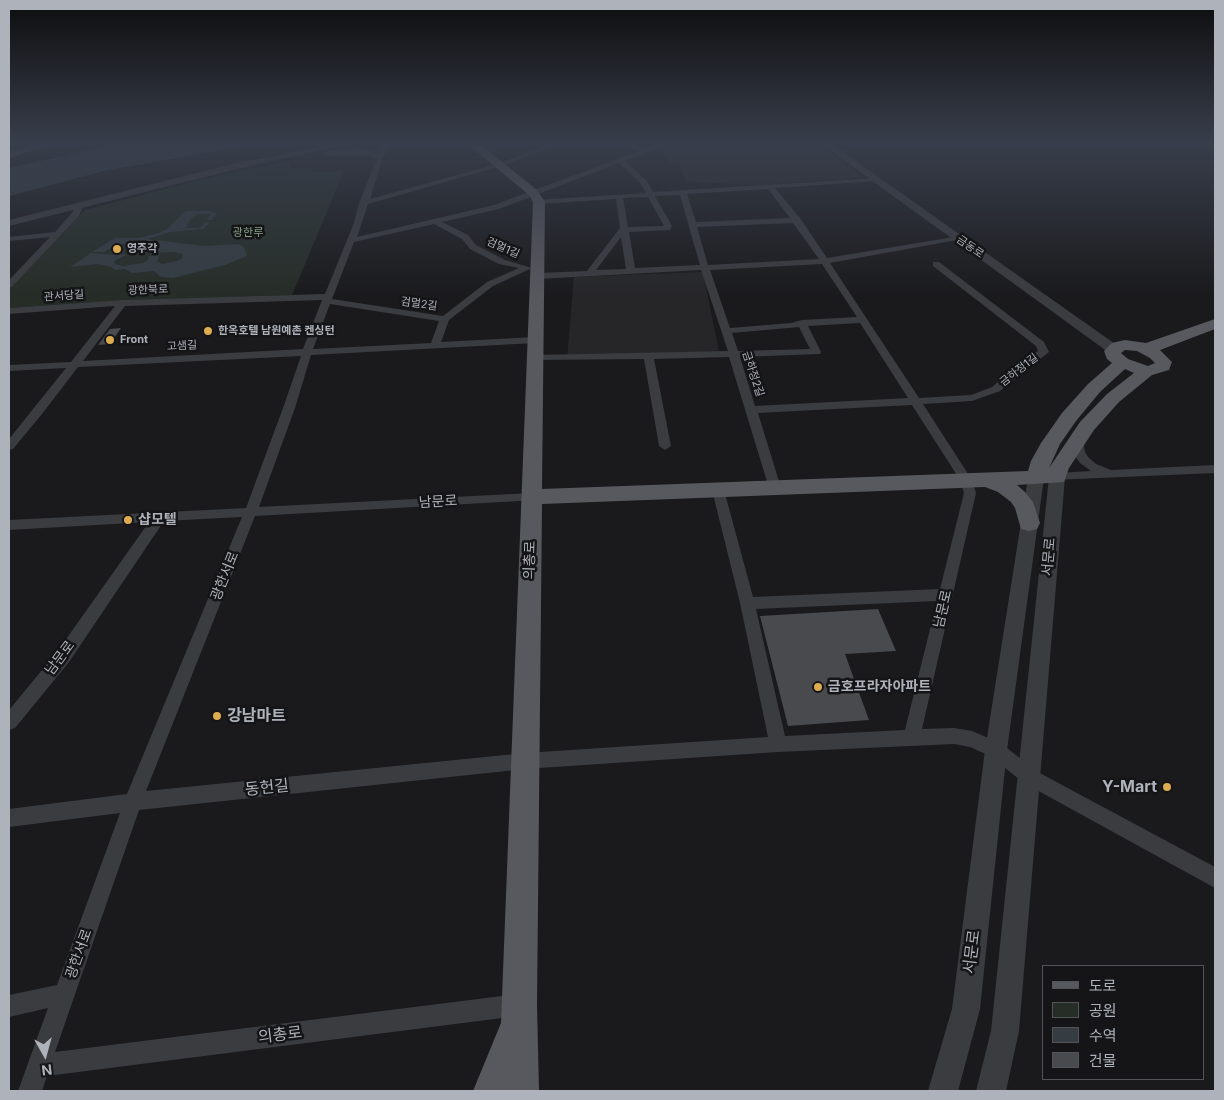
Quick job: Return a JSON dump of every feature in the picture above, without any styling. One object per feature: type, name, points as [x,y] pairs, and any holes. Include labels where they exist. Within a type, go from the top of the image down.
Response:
[{"type":"main road","name":"의총로","points":[[520,1091],[519,1015],[535,358],[534,270],[536,198]]},
{"type":"main road","points":[[1146,349],[1215,324]]},
{"type":"main road","points":[[1147,370],[1160,369],[1164,362],[1196,345],[1215,338]]},
{"type":"main road","name":"금동로","points":[[1120,352],[1146,349],[1156,354],[1164,362]]},
{"type":"main road","name":"금동로","points":[[1120,352],[1147,370]]},
{"type":"main road","name":"서문로","points":[[1120,352],[1051,443],[1041,461],[1046,477],[1060,468],[1087,426],[1113,398],[1147,370]]},
{"type":"main road","name":"남문로","points":[[532,497],[1046,477]]},
{"type":"main road","points":[[976,480],[1004,487],[1018,497],[1025,507],[1029,523]]},
{"type":"main road","points":[[492,1091],[519,1015]]},
{"type":"street","points":[[9,223],[117,196]]},
{"type":"street","name":"광한서로","points":[[30,1091],[133,802],[251,511],[289,408],[307,352],[358,223],[365,196]]},
{"type":"street","points":[[363,203],[387,196]]},
{"type":"street","points":[[350,241],[540,196]]},
{"type":"street","points":[[536,198],[630,196]]},
{"type":"street","points":[[589,274],[623,230],[667,228],[668,226],[653,196]]},
{"type":"street","name":"금하정2길","points":[[684,196],[691,225],[752,410],[775,488]]},
{"type":"street","points":[[778,196],[825,261],[916,402],[976,480]]},
{"type":"street","name":"금동로","points":[[900,196],[1120,352]]},
{"type":"street","name":"금동로","points":[[906,196],[1120,352]]},
{"type":"street","points":[[619,197],[631,272]]},
{"type":"street","points":[[9,285],[76,214],[79,206]]},
{"type":"street","points":[[691,225],[797,220]]},
{"type":"street","name":"검멀1길","points":[[436,222],[465,237],[473,247],[495,258],[534,270]]},
{"type":"street","points":[[9,239],[57,234]]},
{"type":"street","points":[[534,270],[589,274],[825,261],[956,238]]},
{"type":"street","name":"금하정1길","points":[[752,410],[972,398],[996,388],[1044,352],[1040,344],[936,264]]},
{"type":"street","name":"검멀2길","points":[[327,299],[445,319],[490,284],[534,270]]},
{"type":"street","name":"광한북로","points":[[9,446],[122,303],[327,299]]},
{"type":"street","name":"관서당길","points":[[9,312],[122,303]]},
{"type":"street","points":[[434,345],[445,319]]},
{"type":"street","points":[[726,331],[792,326],[802,323],[863,320]]},
{"type":"street","points":[[535,358],[816,352],[802,323]]},
{"type":"street","name":"고샘길","points":[[9,368],[535,340]]},
{"type":"street","points":[[648,356],[665,446]]},
{"type":"street","points":[[1077,442],[1079,453],[1084,460],[1092,467],[1111,474]]},
{"type":"street","name":"남문로","points":[[1046,477],[1215,469]]},
{"type":"street","name":"서문로","points":[[942,1091],[948,1078],[966,1009],[996,750],[1029,523],[1046,477]]},
{"type":"street","name":"서문로","points":[[991,1091],[1005,1031],[1030,778],[1046,477]]},
{"type":"street","name":"남문로","points":[[912,737],[970,494],[976,480]]},
{"type":"street","points":[[718,490],[747,603],[778,744]]},
{"type":"street","name":"남문로","points":[[9,525],[532,497]]},
{"type":"street","name":"남문로","points":[[9,722],[63,657],[159,518]]},
{"type":"street","points":[[747,603],[946,595]]},
{"type":"street","points":[[525,762],[778,744],[912,737],[954,736],[972,739],[996,750],[1030,778],[1215,878]]},
{"type":"street","name":"동헌길","points":[[9,818],[133,802],[525,762]]},
{"type":"street","name":"광한서로","points":[[9,1006],[65,994]]},
{"type":"street","name":"의총로","points":[[40,1065],[519,1015]]},
{"type":"shaded area","points":[[703,272],[719,352],[567,359],[574,277]]},
{"type":"green space","name":"광한루","points":[[137,196],[333,196],[292,295],[124,300],[9,308],[9,290],[85,210]]},
{"type":"water","points":[[186,211],[217,213],[212,220],[207,220],[211,214],[197,214],[190,220],[186,228],[200,228],[205,222],[210,222],[203,229],[170,232],[147,239],[204,246],[239,244],[244,247],[247,256],[225,265],[173,278],[161,277],[154,271],[132,273],[125,269],[115,270],[98,264],[70,267],[91,253],[124,254],[126,255],[114,261],[115,264],[123,266],[143,263],[148,260],[149,256],[160,255],[157,261],[162,264],[177,261],[182,258],[183,254],[174,252],[129,254],[126,253],[135,249],[135,246],[123,244],[113,246],[105,252],[92,252],[115,238],[139,238],[159,233],[167,229]]},
{"type":"building","name":"Front","points":[[121,328],[110,344],[98,345],[110,329]]},
{"type":"building","name":"금호프라자아파트","points":[[878,609],[896,651],[845,654],[869,720],[788,726],[760,616]]},
{"type":"place","name":"영주각","points":[[117,249]]},
{"type":"place","name":"한옥호텔 남원예촌 켄싱턴","points":[[208,331]]},
{"type":"place","name":"Front","points":[[110,340]]},
{"type":"place","name":"샵모텔","points":[[128,520]]},
{"type":"place","name":"금호프라자아파트","points":[[818,687]]},
{"type":"place","name":"강남마트","points":[[217,716]]},
{"type":"place","name":"Y-Mart","points":[[1167,787]]}]
